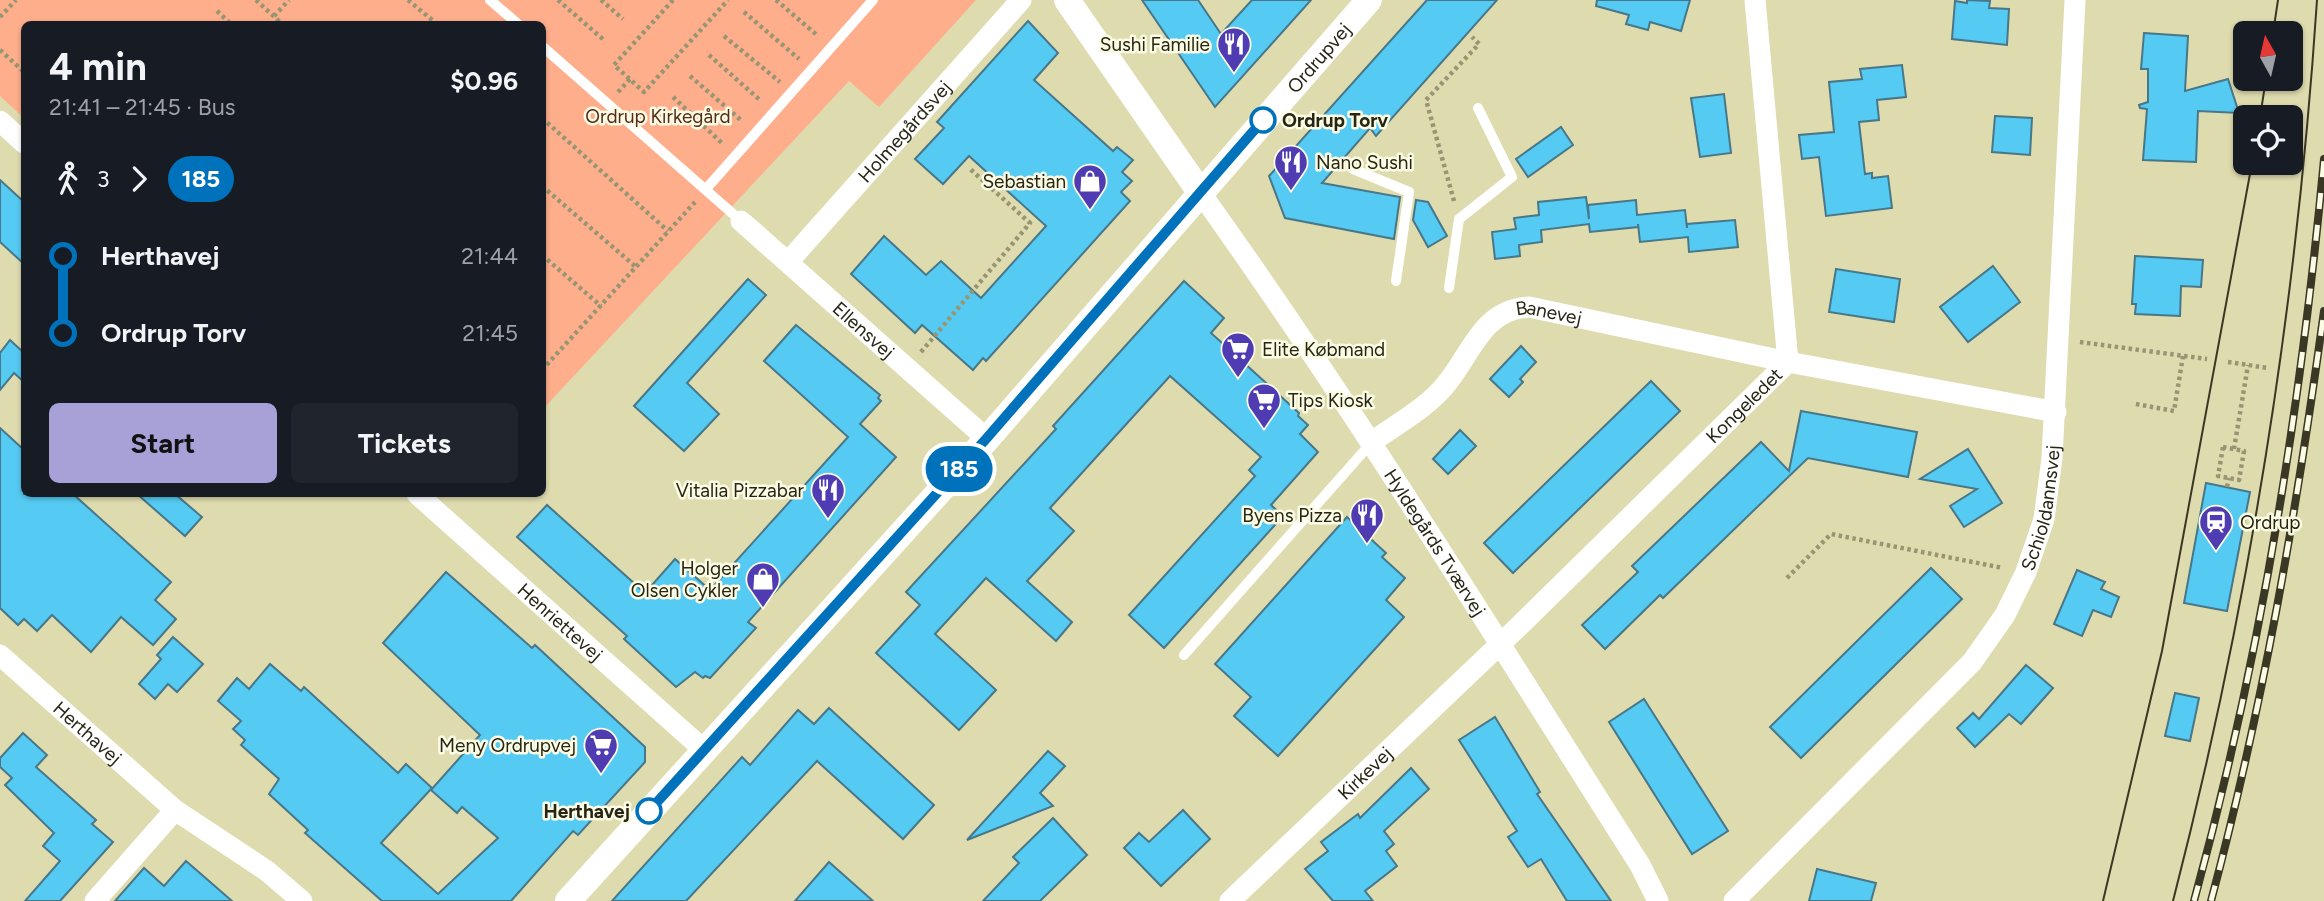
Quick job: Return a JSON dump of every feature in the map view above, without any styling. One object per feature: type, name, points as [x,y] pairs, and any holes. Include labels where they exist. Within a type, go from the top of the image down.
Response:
[{"type":"street","name":"Holmegårdsvej","points":[[788,262],[1021,0]]},
{"type":"street","points":[[1066,0],[1200,192]]},
{"type":"street","name":"Ordrupvej","points":[[568,901],[986,439],[1370,0]]},
{"type":"street","name":"Kongeledet","points":[[1499,645],[1788,362],[1755,0]]},
{"type":"street","name":"Schioldannsvej","points":[[1734,901],[1972,662],[2005,615],[2026,572],[2044,519],[2056,412],[2076,0]]},
{"type":"street","points":[[0,121],[21,140]]},
{"type":"street","name":"Hyldegårds Tværvej","points":[[1200,192],[1301,334],[1372,442],[1640,865],[1658,901]]},
{"type":"street","name":"Ellensvej","points":[[741,221],[986,439]]},
{"type":"street","name":"Banevej","points":[[1372,442],[1443,388],[1490,321],[1515,308],[1529,307],[1788,362],[2056,412]]},
{"type":"street","name":"Henriettevej","points":[[420,497],[704,750]]},
{"type":"street","name":"Kirkevej","points":[[1230,901],[1499,645]]},
{"type":"street","name":"Herthavej","points":[[0,655],[175,810],[267,871],[302,901]]},
{"type":"street","points":[[95,901],[175,810]]},
{"type":"lane","points":[[490,0],[514,21]]},
{"type":"lane","points":[[706,190],[873,0]]},
{"type":"lane","points":[[546,50],[741,221]]},
{"type":"lane","points":[[1449,288],[1459,219],[1512,177],[1478,108]]},
{"type":"lane","points":[[1353,169],[1409,192],[1396,281]]},
{"type":"lane","name":"Banevej","points":[[1184,655],[1372,442]]},
{"type":"path","points":[[1,15],[16,0]]},
{"type":"path","points":[[256,0],[279,21]]},
{"type":"path","points":[[274,16],[289,0]]},
{"type":"path","points":[[408,0],[433,21]]},
{"type":"path","points":[[558,0],[604,41]]},
{"type":"path","points":[[601,0],[624,19]]},
{"type":"path","points":[[673,0],[614,65],[644,92],[728,0]]},
{"type":"path","points":[[776,0],[832,48]]},
{"type":"path","points":[[217,11],[228,21]]},
{"type":"path","points":[[744,12],[812,71]]},
{"type":"path","points":[[724,36],[793,92]]},
{"type":"path","points":[[1459,219],[1426,100],[1479,44],[1472,37]]},
{"type":"path","points":[[0,50],[21,69]]},
{"type":"path","points":[[709,55],[774,113]]},
{"type":"path","points":[[690,76],[756,134]]},
{"type":"path","points":[[673,97],[736,156]]},
{"type":"path","points":[[546,122],[668,231]]},
{"type":"path","points":[[907,369],[1030,222],[969,168]]},
{"type":"path","points":[[546,189],[636,267]]},
{"type":"path","points":[[546,363],[706,190]]},
{"type":"path","points":[[546,258],[601,306]]},
{"type":"path","points":[[2058,339],[2207,359]]},
{"type":"path","points":[[2136,404],[2174,411],[2183,356]]},
{"type":"path","points":[[2228,362],[2267,368]]},
{"type":"path","points":[[2234,449],[2248,365]]},
{"type":"path","points":[[2223,447],[2234,449],[2244,451],[2239,480],[2218,476],[2223,447]]},
{"type":"path","points":[[2227,487],[2229,478]]},
{"type":"path","points":[[1787,578],[1831,534],[2026,572]]},
{"type":"green space","name":"Ordrup Kirkegård","points":[[0,0],[976,0],[879,107],[849,81],[546,406],[546,21],[21,21],[21,115],[0,96]]},
{"type":"building","points":[[1142,0],[1198,0],[1221,34],[1252,0],[1311,0],[1215,107]]},
{"type":"building","points":[[1427,0],[1497,0],[1376,136],[1370,128],[1322,183],[1400,197],[1394,239],[1285,218],[1269,176]]},
{"type":"building","points":[[1597,0],[1690,0],[1681,31],[1650,22],[1648,30],[1626,24],[1629,15],[1596,6]]},
{"type":"building","points":[[1967,0],[1990,1],[1989,8],[2009,9],[2007,45],[1952,39],[1955,1],[1967,3]]},
{"type":"building","points":[[1028,21],[1058,53],[1034,80],[1113,151],[1117,147],[1133,160],[1122,172],[1132,181],[1121,192],[1130,201],[986,361],[983,358],[973,370],[922,325],[915,333],[851,274],[884,236],[926,275],[941,261],[981,298],[1046,226],[969,156],[943,184],[915,159],[944,128],[937,122]]},
{"type":"building","points":[[2144,33],[2188,36],[2185,91],[2228,79],[2236,105],[2233,105],[2233,113],[2198,111],[2196,162],[2143,160],[2147,109],[2140,108],[2139,105],[2148,102],[2148,69],[2141,69]]},
{"type":"building","points":[[1902,65],[1906,97],[1877,100],[1879,120],[1859,122],[1865,174],[1872,173],[1872,178],[1888,176],[1892,208],[1826,216],[1819,157],[1802,159],[1799,135],[1834,132],[1829,82],[1862,79],[1860,69]]},
{"type":"building","points":[[1724,94],[1731,153],[1700,157],[1691,98]]},
{"type":"building","points":[[1995,116],[2032,118],[2030,155],[1992,152]]},
{"type":"building","points":[[1561,127],[1573,145],[1528,177],[1516,159]]},
{"type":"building","points":[[0,180],[21,199],[21,261],[0,242]]},
{"type":"building","points":[[1586,197],[1589,219],[1588,205],[1636,200],[1637,215],[1685,210],[1687,228],[1687,224],[1735,220],[1738,247],[1689,252],[1688,237],[1640,242],[1638,224],[1638,227],[1590,232],[1589,224],[1541,230],[1542,242],[1519,245],[1520,256],[1495,259],[1492,232],[1516,229],[1514,218],[1539,215],[1538,202]]},
{"type":"building","points":[[1416,200],[1428,202],[1447,236],[1428,247],[1413,220]]},
{"type":"building","points":[[2135,256],[2203,260],[2201,287],[2181,286],[2180,316],[2135,314],[2136,304],[2132,304]]},
{"type":"building","points":[[1993,266],[2020,302],[1968,342],[1940,307]]},
{"type":"building","points":[[1836,269],[1900,279],[1894,322],[1829,312]]},
{"type":"building","points":[[748,279],[766,295],[687,383],[719,414],[684,451],[634,406]]},
{"type":"building","points":[[1184,281],[1224,318],[1211,333],[1299,413],[1298,416],[1308,425],[1300,434],[1318,452],[1271,505],[1283,516],[1164,648],[1129,615],[1255,476],[1249,470],[1261,457],[1170,376],[1050,508],[1074,531],[1027,581],[1072,622],[1056,641],[986,578],[935,634],[996,690],[959,730],[876,653],[920,605],[906,592],[1056,429],[1053,426]]},
{"type":"building","points":[[796,325],[880,395],[878,398],[881,401],[860,424],[896,457],[748,622],[756,628],[710,678],[703,678],[695,672],[676,687],[624,639],[627,636],[517,537],[547,505],[645,593],[675,559],[710,590],[848,437],[764,361]]},
{"type":"building","points":[[10,340],[21,350],[21,379],[14,373],[0,390],[0,353]]},
{"type":"building","points":[[1521,346],[1536,362],[1520,379],[1523,382],[1509,397],[1490,379]]},
{"type":"building","points":[[1651,381],[1680,411],[1513,573],[1484,543]]},
{"type":"building","points":[[1801,411],[1917,432],[1908,477],[1808,458],[1663,598],[1660,595],[1605,649],[1582,625],[1638,572],[1632,566],[1761,442],[1789,471]]},
{"type":"building","points":[[0,428],[21,447],[21,497],[76,497],[171,582],[155,600],[176,619],[153,645],[121,617],[91,652],[52,615],[37,631],[24,619],[18,625],[0,608]]},
{"type":"building","points":[[1460,430],[1476,446],[1448,474],[1433,459]]},
{"type":"building","points":[[1968,449],[2002,503],[1964,527],[1950,506],[1977,489],[1920,479]]},
{"type":"building","points":[[2206,483],[2250,492],[2227,611],[2184,603]]},
{"type":"building","points":[[140,497],[179,497],[202,517],[185,536]]},
{"type":"building","points":[[1347,517],[1386,553],[1382,557],[1405,578],[1386,600],[1404,617],[1278,756],[1234,716],[1251,697],[1215,664]]},
{"type":"building","points":[[1931,568],[1962,599],[1801,758],[1770,727]]},
{"type":"building","points":[[2077,570],[2105,582],[2101,589],[2119,597],[2111,617],[2093,610],[2082,636],[2054,624]]},
{"type":"building","points":[[446,572],[532,648],[535,645],[645,747],[645,762],[578,835],[573,831],[511,901],[382,901],[305,833],[308,830],[269,794],[279,779],[241,745],[245,740],[233,729],[241,721],[218,701],[237,678],[249,689],[270,664],[301,691],[304,687],[398,773],[406,764],[432,788],[381,843],[438,894],[498,838],[462,807],[457,813],[431,790],[480,735],[383,643]]},
{"type":"building","points":[[173,637],[203,664],[177,692],[168,684],[155,699],[139,684],[161,659],[157,655]]},
{"type":"building","points":[[2026,665],[2053,688],[2021,724],[2009,714],[1975,747],[1957,728],[1973,713],[1979,719]]},
{"type":"building","points":[[2175,693],[2199,698],[2190,741],[2165,736]]},
{"type":"building","points":[[1644,699],[1728,831],[1692,854],[1609,722]]},
{"type":"building","points":[[829,708],[934,805],[903,839],[817,761],[686,901],[612,901],[742,757],[750,765],[798,710],[814,724]]},
{"type":"building","points":[[1495,717],[1540,792],[1537,794],[1611,901],[1567,901],[1541,859],[1528,867],[1508,837],[1517,831],[1459,740]]},
{"type":"building","points":[[23,733],[47,755],[36,767],[96,820],[92,824],[113,842],[60,901],[25,901],[60,861],[43,846],[54,833],[5,785],[12,778],[0,767],[0,758]]},
{"type":"building","points":[[1048,751],[1065,766],[1040,793],[1053,806],[967,840]]},
{"type":"building","points":[[1411,768],[1429,789],[1384,831],[1394,844],[1386,851],[1397,866],[1365,891],[1373,901],[1333,901],[1305,869],[1328,851],[1321,842],[1358,814],[1360,818]]},
{"type":"building","points":[[1183,810],[1210,839],[1161,886],[1124,848],[1139,833],[1149,842]]},
{"type":"building","points":[[1053,818],[1087,855],[1040,901],[983,901],[1019,863],[1013,857]]},
{"type":"building","points":[[186,861],[232,901],[115,901],[144,868],[164,886]]},
{"type":"building","points":[[829,862],[873,901],[795,901]]},
{"type":"building","points":[[1817,869],[1876,883],[1871,901],[1809,901]]},
{"type":"tram line","points":[[2275,21],[2278,0]]},
{"type":"tram line","points":[[2173,901],[2225,679],[2266,454],[2297,228],[2317,0]]},
{"type":"tram line","points":[[2262,105],[2264,91]]},
{"type":"tram line","points":[[2103,901],[2162,651],[2250,175]]},
{"type":"railway","points":[[2194,901],[2239,718],[2275,533],[2303,346],[2324,159]]},
{"type":"railway","points":[[2211,901],[2247,755],[2277,608],[2324,311]]},
{"type":"bus line","name":"185","points":[[649,811],[986,439],[1263,120]]},
{"type":"place","name":"Sushi Familie","points":[[1234,74]]},
{"type":"place","name":"Ordrup Torv","points":[[1263,120]]},
{"type":"place","name":"Nano Sushi","points":[[1291,192]]},
{"type":"place","name":"Sebastian","points":[[1090,211]]},
{"type":"place","name":"Elite Købmand","points":[[1238,379]]},
{"type":"place","name":"Tips Kiosk","points":[[1264,430]]},
{"type":"place","name":"Vitalia Pizzabar","points":[[828,520]]},
{"type":"place","name":"Byens Pizza","points":[[1367,545]]},
{"type":"place","name":"Ordrup","points":[[2216,552]]},
{"type":"place","name":"Holger Olsen Cykler","points":[[763,609]]},
{"type":"place","name":"Meny Ordrupvej","points":[[601,775]]},
{"type":"place","name":"Herthavej","points":[[649,811]]}]
